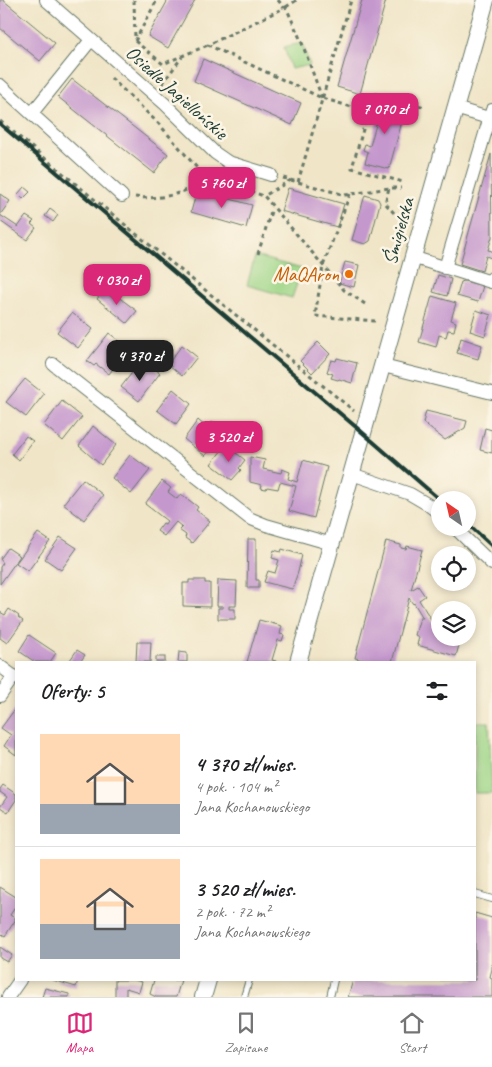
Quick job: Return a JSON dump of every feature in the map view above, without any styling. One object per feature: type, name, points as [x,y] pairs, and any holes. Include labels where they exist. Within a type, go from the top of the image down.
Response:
[{"type":"street","name":"Osiedle Jagiellońskie","points":[[46,0],[154,94],[215,153],[228,162],[271,175]]},
{"type":"street","name":"Śmigielska","points":[[298,661],[486,0]]},
{"type":"street","points":[[32,113],[91,40]]},
{"type":"street","points":[[0,85],[122,196]]},
{"type":"street","points":[[445,268],[491,115],[455,108]]},
{"type":"street","points":[[412,257],[491,282],[492,278]]},
{"type":"street","points":[[53,364],[249,518],[266,526],[332,544]]},
{"type":"street","points":[[383,366],[492,393]]},
{"type":"street","points":[[352,474],[410,494],[431,507]]},
{"type":"street","points":[[463,536],[492,564]]},
{"type":"street","points":[[0,666],[15,677],[0,696]]},
{"type":"street","points":[[8,997],[19,981]]},
{"type":"street","points":[[203,997],[208,981]]},
{"type":"lane","points":[[476,894],[492,899]]},
{"type":"lane","points":[[244,997],[249,981]]},
{"type":"lane","points":[[330,997],[334,981]]},
{"type":"path","points":[[134,0],[135,41],[163,64],[208,45],[298,0]]},
{"type":"path","points":[[135,41],[157,0]]},
{"type":"path","points":[[278,0],[285,7],[302,43],[322,98]]},
{"type":"path","points":[[298,182],[351,0]]},
{"type":"path","points":[[208,45],[322,98],[368,112]]},
{"type":"path","points":[[154,94],[183,55]]},
{"type":"path","points":[[110,77],[160,124],[204,176],[264,196],[344,290],[368,306]]},
{"type":"path","points":[[403,182],[352,168],[368,112],[376,94],[425,107]]},
{"type":"path","points":[[0,121],[127,227],[354,411]]},
{"type":"path","points":[[271,175],[345,195],[389,188],[402,188]]},
{"type":"path","points":[[122,196],[164,197],[186,190],[207,177]]},
{"type":"path","points":[[264,196],[291,180]]},
{"type":"path","points":[[389,188],[385,204],[394,213]]},
{"type":"path","points":[[350,194],[324,266],[314,316],[375,321]]},
{"type":"path","points":[[258,254],[273,207]]},
{"type":"green space","points":[[302,43],[310,65],[291,69],[284,47]]},
{"type":"green space","points":[[255,256],[302,269],[292,298],[247,285]]},
{"type":"green space","points":[[476,722],[489,722],[492,793],[476,793]]},
{"type":"building","points":[[0,0],[3,0],[55,43],[40,61],[0,28]]},
{"type":"building","points":[[168,0],[195,0],[168,48],[148,36]]},
{"type":"building","points":[[362,0],[386,0],[360,94],[337,87]]},
{"type":"building","points":[[203,59],[301,103],[292,125],[194,81]]},
{"type":"building","points":[[72,79],[168,154],[154,173],[58,97]]},
{"type":"building","points":[[383,101],[406,107],[389,169],[365,163],[368,152],[363,150],[365,144],[370,146],[377,121],[372,120],[374,114],[379,115]]},
{"type":"building","points":[[491,154],[492,237],[488,250],[492,251],[492,256],[491,258],[486,256],[482,271],[460,264]]},
{"type":"building","points":[[24,187],[30,192],[23,199],[18,194]]},
{"type":"building","points":[[288,188],[344,204],[337,227],[281,211]]},
{"type":"building","points":[[197,190],[252,205],[246,228],[191,212]]},
{"type":"building","points":[[0,194],[10,201],[0,215]]},
{"type":"building","points":[[365,195],[378,199],[380,203],[370,241],[365,244],[352,240]]},
{"type":"building","points":[[50,209],[58,215],[53,222],[45,216]]},
{"type":"building","points":[[0,215],[18,227],[26,216],[34,221],[31,224],[36,228],[27,240],[0,221]]},
{"type":"building","name":"MaQAron","points":[[345,262],[359,265],[354,287],[339,283]]},
{"type":"building","points":[[438,275],[451,279],[447,296],[433,292]]},
{"type":"building","points":[[464,281],[483,286],[478,302],[457,296],[461,282]]},
{"type":"building","points":[[104,290],[112,297],[114,294],[137,311],[127,323],[97,299]]},
{"type":"building","points":[[432,296],[456,303],[451,320],[456,322],[454,331],[448,330],[446,337],[439,335],[436,347],[419,342]]},
{"type":"building","points":[[476,310],[491,315],[485,336],[470,331]]},
{"type":"building","points":[[72,313],[93,329],[78,348],[57,332]]},
{"type":"building","points":[[109,333],[129,348],[109,374],[96,364],[94,366],[87,361]]},
{"type":"building","points":[[461,338],[482,345],[478,359],[457,353]]},
{"type":"building","points":[[318,342],[330,354],[312,373],[300,361]]},
{"type":"building","points":[[182,345],[197,357],[182,376],[168,364]]},
{"type":"building","points":[[337,358],[357,363],[352,383],[331,378],[333,374],[327,372],[331,360],[336,361]]},
{"type":"building","points":[[138,365],[146,371],[150,365],[160,373],[139,401],[121,387]]},
{"type":"building","points":[[25,379],[44,394],[26,417],[6,402]]},
{"type":"building","points":[[173,389],[191,404],[176,424],[157,410]]},
{"type":"building","points":[[62,401],[82,417],[63,441],[44,425]]},
{"type":"building","points":[[426,411],[467,421],[465,428],[445,440],[423,423]]},
{"type":"building","points":[[198,420],[207,428],[212,422],[222,430],[214,441],[219,444],[205,456],[184,439]]},
{"type":"building","points":[[93,426],[116,445],[101,465],[79,446]]},
{"type":"building","points":[[485,428],[492,430],[492,453],[480,450]]},
{"type":"building","points":[[26,436],[33,441],[19,460],[12,454]]},
{"type":"building","points":[[226,445],[245,460],[239,468],[241,470],[232,480],[211,464]]},
{"type":"building","points":[[130,455],[150,470],[131,494],[112,478]]},
{"type":"building","points":[[250,457],[265,460],[263,469],[281,473],[282,469],[290,472],[288,479],[297,482],[303,460],[327,467],[314,518],[289,511],[296,486],[280,482],[278,489],[267,487],[266,489],[261,488],[262,485],[250,482]]},
{"type":"building","points":[[83,479],[103,495],[84,520],[63,504]]},
{"type":"building","points":[[162,481],[171,488],[168,492],[177,499],[181,494],[198,507],[196,510],[210,521],[192,543],[185,538],[186,535],[179,530],[182,527],[176,522],[164,536],[157,531],[167,521],[145,504]]},
{"type":"building","points":[[38,533],[50,541],[28,571],[16,563]]},
{"type":"building","points":[[60,537],[77,548],[61,570],[45,559]]},
{"type":"building","points":[[248,539],[256,539],[256,580],[259,580],[259,588],[247,588]]},
{"type":"building","points":[[386,541],[401,545],[401,548],[406,549],[407,546],[422,550],[411,590],[418,586],[425,596],[419,600],[431,619],[431,646],[459,646],[456,656],[417,645],[419,637],[415,635],[420,618],[423,618],[409,598],[392,661],[368,661],[355,658]]},
{"type":"building","points":[[8,548],[20,556],[0,584],[0,567],[3,563],[0,559]]},
{"type":"building","points":[[282,549],[302,555],[292,589],[264,582],[268,571],[275,573],[279,560],[272,558],[274,550],[281,552]]},
{"type":"building","points":[[189,580],[205,580],[205,583],[210,583],[210,607],[183,606],[183,583],[189,583]]},
{"type":"building","points":[[218,580],[237,581],[236,606],[229,606],[229,609],[235,609],[235,619],[218,619],[218,608],[223,608],[223,606],[217,606]]},
{"type":"building","points":[[9,609],[23,621],[7,643],[0,638],[0,612],[5,615]]},
{"type":"building","points":[[259,620],[282,626],[280,634],[284,635],[282,641],[278,640],[272,660],[276,661],[247,661]]},
{"type":"building","points":[[29,635],[56,653],[51,661],[34,661],[19,651]]},
{"type":"building","points":[[137,642],[151,642],[150,661],[136,661]]},
{"type":"building","points":[[77,650],[85,655],[81,661],[70,660]]},
{"type":"building","points":[[179,652],[187,653],[187,661],[178,661]]},
{"type":"building","points":[[156,657],[165,657],[165,661],[156,661]]},
{"type":"building","points":[[15,709],[15,754],[4,746],[11,735],[1,728]]},
{"type":"building","points":[[3,785],[15,793],[15,802],[8,812],[0,807],[7,797],[0,792]]},
{"type":"building","points":[[0,887],[15,896],[15,908],[10,915],[15,921],[5,936],[0,933]]},
{"type":"building","points":[[476,913],[492,918],[492,969],[490,977],[492,978],[492,997],[348,997],[353,981],[476,981]]},
{"type":"building","points":[[0,947],[12,955],[7,962],[0,958]]},
{"type":"building","points":[[56,981],[78,981],[76,987]]},
{"type":"building","points":[[115,981],[142,982],[139,992],[126,988],[126,997],[115,997]]},
{"type":"building","points":[[154,981],[181,981],[176,997],[156,997],[150,994]]},
{"type":"building","points":[[45,988],[69,994],[69,997],[42,997]]},
{"type":"railway","points":[[0,124],[431,492]]},
{"type":"railway","points":[[476,531],[492,546]]},
{"type":"place","name":"MaQAron","points":[[349,274]]}]
